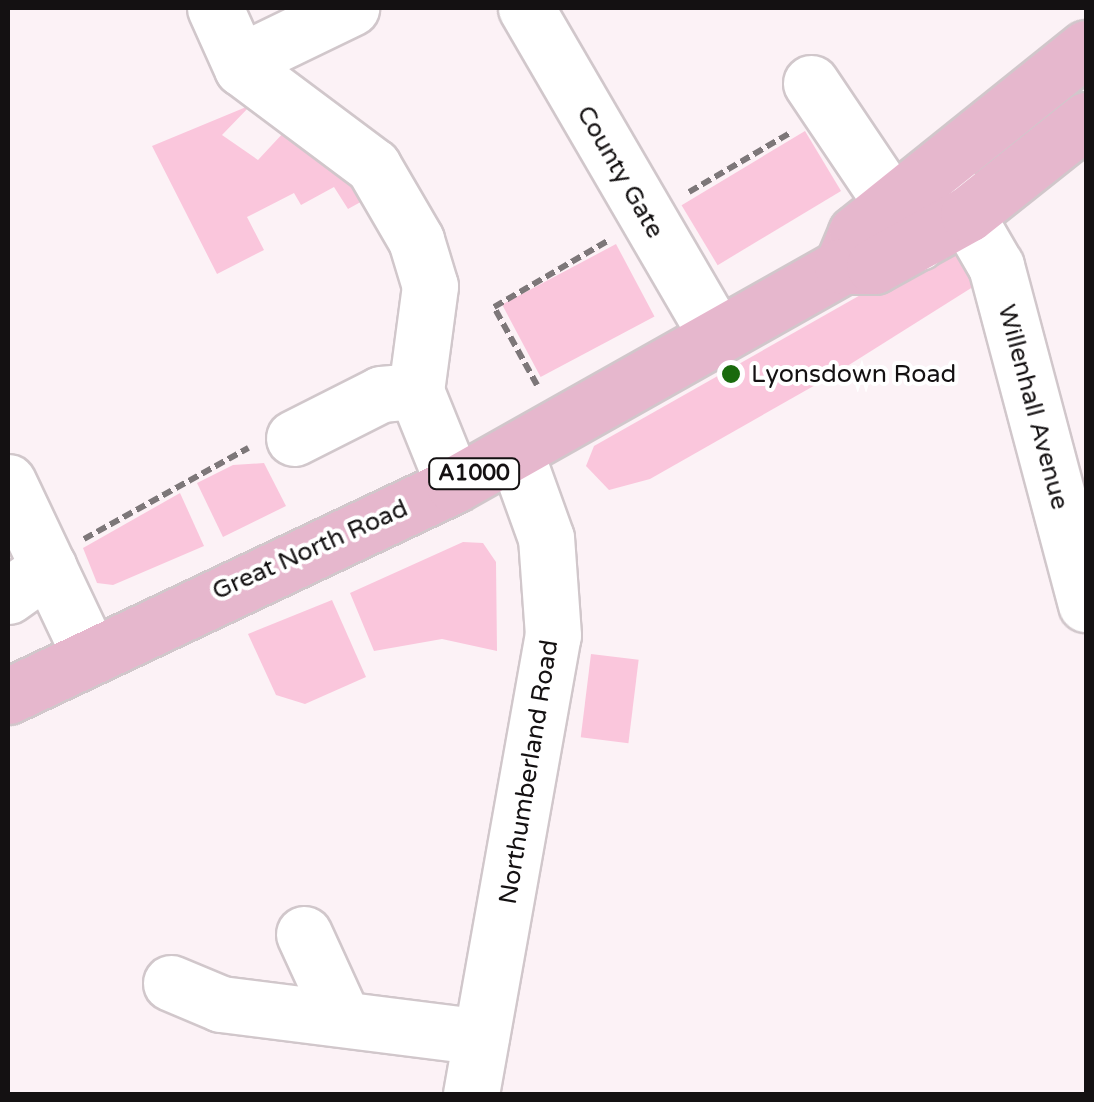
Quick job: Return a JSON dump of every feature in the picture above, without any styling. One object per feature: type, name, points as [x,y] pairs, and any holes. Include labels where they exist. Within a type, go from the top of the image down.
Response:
[{"type":"main road","name":"Great North Road","points":[[90,653],[454,485],[842,266],[874,266],[940,170],[1078,74]]},
{"type":"main road","name":"Great North Road","points":[[905,223],[968,214],[1086,120]]},
{"type":"main road","name":"A1000","points":[[8,696],[90,653]]},
{"type":"street","points":[[215,8],[242,68],[373,166],[416,240],[430,286],[416,391],[454,485]]},
{"type":"street","points":[[264,50],[352,8]]},
{"type":"street","name":"County Gate","points":[[526,8],[716,334]]},
{"type":"street","points":[[809,103],[905,223]]},
{"type":"street","name":"Willenhall Avenue","points":[[940,170],[996,266],[1086,604]]},
{"type":"street","points":[[280,438],[381,394],[416,391]]},
{"type":"street","name":"Northumberland Road","points":[[471,1094],[553,634],[546,538],[515,452]]},
{"type":"street","points":[[8,482],[34,575],[90,653]]},
{"type":"street","points":[[304,934],[340,1015]]},
{"type":"street","points":[[171,983],[220,1004],[340,1015],[481,1037]]},
{"type":"path","points":[[540,390],[494,307],[645,218],[809,103]]},
{"type":"path","points":[[34,575],[280,438]]},
{"type":"shaded area","points":[[251,105],[222,135],[258,160],[285,131],[335,164],[366,199],[348,209],[334,187],[301,205],[294,193],[247,217],[264,250],[217,274],[152,146]]},
{"type":"shaded area","points":[[805,131],[841,191],[718,265],[682,205]]},
{"type":"shaded area","points":[[961,238],[976,285],[833,375],[650,479],[609,490],[586,466],[594,446]]},
{"type":"shaded area","points":[[616,244],[654,316],[541,377],[502,305]]},
{"type":"shaded area","points":[[264,463],[286,506],[223,537],[197,483],[233,465]]},
{"type":"shaded area","points":[[180,493],[204,546],[113,585],[97,583],[83,548]]},
{"type":"shaded area","points":[[463,542],[483,543],[496,562],[497,651],[442,639],[374,651],[350,593]]},
{"type":"shaded area","points":[[332,600],[366,677],[305,704],[276,695],[248,634]]},
{"type":"shaded area","points":[[591,654],[639,660],[628,743],[581,737]]},
{"type":"place","name":"Lyonsdown Road","points":[[731,374]]}]
